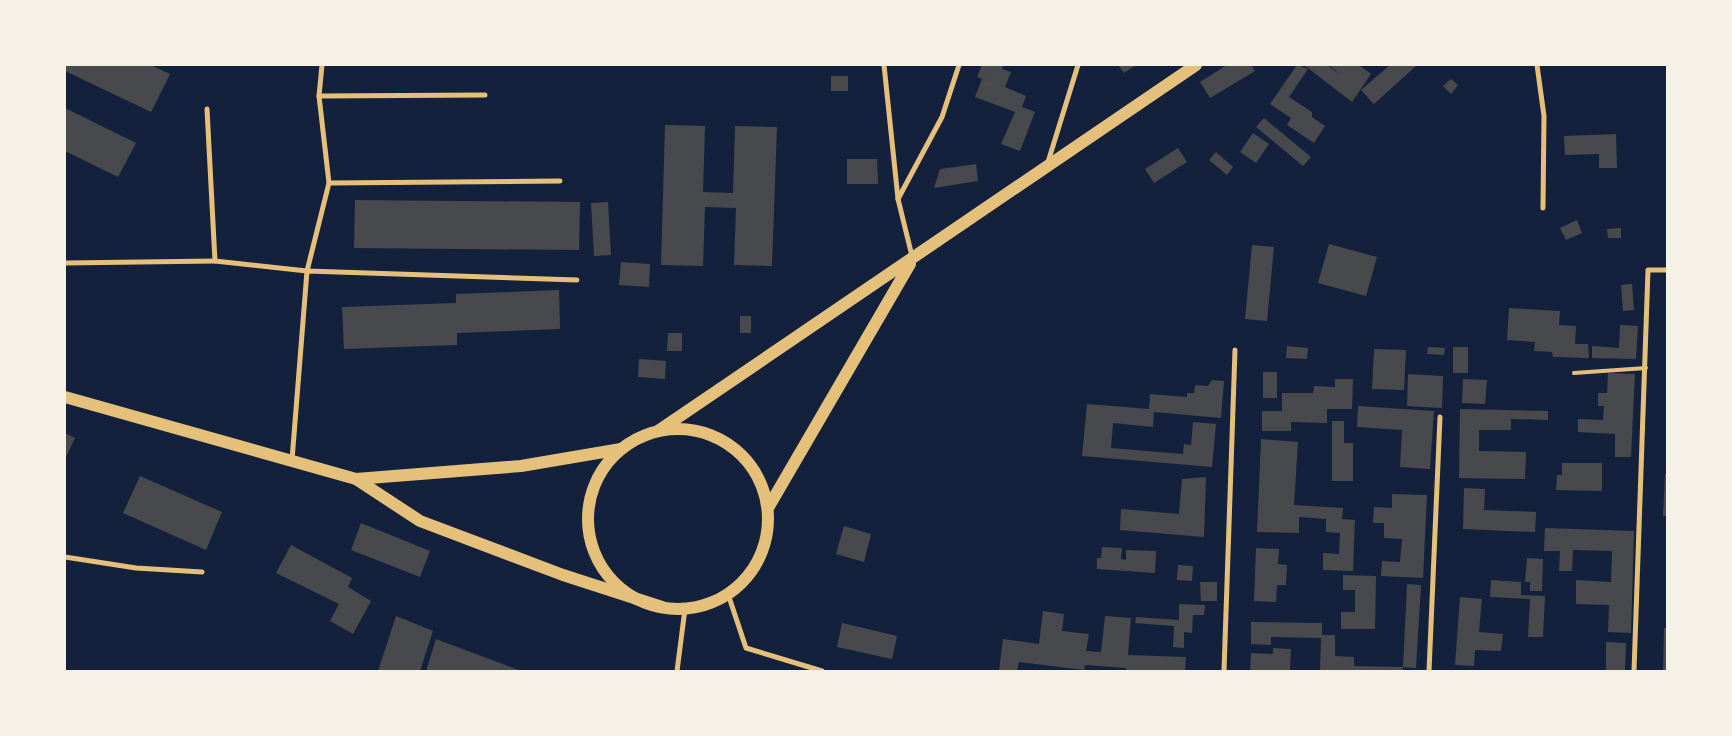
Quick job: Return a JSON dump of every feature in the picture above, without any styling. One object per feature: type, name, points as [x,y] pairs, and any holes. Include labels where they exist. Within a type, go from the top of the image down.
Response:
[{"type":"main road","points":[[658,431],[688,429],[717,438],[742,455],[760,479],[768,508],[767,533],[760,557],[746,578],[728,594],[708,604],[685,609],[662,607],[634,598],[611,580],[595,555],[588,527],[590,498],[602,471],[621,449],[638,438],[658,431],[1196,65]]},
{"type":"main road","points":[[768,508],[912,259]]},
{"type":"main road","points":[[65,397],[356,478],[420,521],[563,575],[662,607]]},
{"type":"main road","points":[[356,478],[521,466],[621,449]]},
{"type":"street","points":[[292,461],[308,271],[329,183],[319,96],[322,65]]},
{"type":"street","points":[[884,65],[898,199],[912,259]]},
{"type":"street","points":[[898,199],[942,117],[959,65]]},
{"type":"street","points":[[1048,165],[1078,65]]},
{"type":"street","points":[[1537,65],[1544,116],[1543,208]]},
{"type":"street","points":[[319,96],[485,95]]},
{"type":"street","points":[[207,109],[215,261]]},
{"type":"street","points":[[329,183],[560,181]]},
{"type":"street","points":[[65,264],[215,261],[308,271],[577,280]]},
{"type":"street","points":[[1634,671],[1648,270],[1667,270]]},
{"type":"street","points":[[1224,671],[1234,350]]},
{"type":"street","points":[[1429,671],[1440,417]]},
{"type":"street","points":[[65,557],[136,568],[202,572]]},
{"type":"street","points":[[728,594],[746,648],[822,671]]},
{"type":"street","points":[[677,671],[685,609]]},
{"type":"lane","points":[[1574,374],[1646,368]]},
{"type":"building","points":[[65,65],[151,65],[170,74],[151,112],[65,71]]},
{"type":"building","points":[[982,65],[1003,65],[1002,69],[1011,72],[1005,87],[1026,96],[1022,107],[1035,112],[1020,151],[1001,144],[1015,112],[975,97],[982,79],[994,83],[977,77]]},
{"type":"building","points":[[1118,65],[1136,65],[1124,73]]},
{"type":"building","points":[[1227,65],[1251,65],[1255,71],[1210,98],[1200,82]]},
{"type":"building","points":[[1297,65],[1308,69],[1289,97],[1312,112],[1312,117],[1325,126],[1314,143],[1287,125],[1291,118],[1270,104]]},
{"type":"building","points":[[1304,65],[1327,65],[1342,76],[1329,65],[1359,65],[1371,74],[1352,102]]},
{"type":"building","points":[[1390,65],[1417,65],[1374,104],[1361,90]]},
{"type":"building","points":[[831,76],[848,76],[848,91],[831,91]]},
{"type":"building","points":[[1451,79],[1458,85],[1451,94],[1443,86]]},
{"type":"building","points":[[65,108],[136,143],[118,177],[65,151]]},
{"type":"building","points":[[1264,118],[1311,157],[1303,166],[1256,127]]},
{"type":"building","points":[[665,125],[705,126],[703,192],[733,193],[735,126],[777,127],[772,266],[734,265],[736,208],[705,207],[703,266],[661,265]]},
{"type":"building","points":[[1253,133],[1269,144],[1256,163],[1240,152]]},
{"type":"building","points":[[1616,134],[1617,168],[1599,168],[1599,154],[1565,155],[1564,136]]},
{"type":"building","points":[[1178,148],[1187,162],[1154,183],[1145,169]]},
{"type":"building","points":[[1216,152],[1233,167],[1227,175],[1209,160]]},
{"type":"building","points":[[847,159],[877,159],[878,184],[847,184]]},
{"type":"building","points":[[976,164],[978,181],[934,188],[940,169]]},
{"type":"building","points":[[355,200],[580,202],[579,250],[354,248]]},
{"type":"building","points":[[608,202],[611,255],[594,256],[591,203]]},
{"type":"building","points":[[1577,220],[1582,233],[1566,240],[1560,228]]},
{"type":"building","points":[[1621,228],[1621,238],[1608,238],[1607,229]]},
{"type":"building","points":[[1329,244],[1377,257],[1366,296],[1318,283]]},
{"type":"building","points":[[1252,245],[1274,247],[1267,321],[1245,319]]},
{"type":"building","points":[[621,262],[650,264],[649,287],[619,285]]},
{"type":"building","points":[[1632,284],[1634,310],[1623,311],[1621,285]]},
{"type":"building","points":[[559,290],[560,329],[457,333],[457,345],[344,349],[342,307],[456,303],[456,294]]},
{"type":"building","points":[[1509,308],[1560,311],[1559,325],[1576,326],[1575,344],[1588,344],[1589,358],[1553,357],[1552,352],[1534,351],[1535,342],[1507,340]]},
{"type":"building","points":[[740,316],[751,316],[751,333],[740,333]]},
{"type":"building","points":[[1620,325],[1638,326],[1636,359],[1592,358],[1592,346],[1619,348]]},
{"type":"building","points":[[668,333],[682,333],[682,351],[667,351]]},
{"type":"building","points":[[1287,346],[1308,348],[1307,359],[1286,358]]},
{"type":"building","points":[[1428,347],[1445,348],[1444,355],[1427,354]]},
{"type":"building","points":[[1453,347],[1468,347],[1468,373],[1453,373]]},
{"type":"building","points":[[1374,349],[1406,350],[1404,390],[1372,389]]},
{"type":"building","points":[[639,359],[666,361],[665,379],[638,377]]},
{"type":"building","points":[[1263,372],[1277,372],[1277,398],[1263,398]]},
{"type":"building","points":[[1608,373],[1635,374],[1631,457],[1615,457],[1615,434],[1578,432],[1578,419],[1603,420],[1604,406],[1598,406],[1598,393],[1607,393]]},
{"type":"building","points":[[1408,374],[1443,376],[1442,408],[1407,406]]},
{"type":"building","points":[[1335,379],[1353,379],[1352,409],[1327,409],[1327,423],[1291,422],[1291,431],[1262,431],[1262,411],[1282,411],[1282,393],[1313,393],[1314,386],[1335,387]]},
{"type":"building","points":[[1463,379],[1487,380],[1485,404],[1462,403]]},
{"type":"building","points":[[1212,380],[1224,381],[1221,418],[1154,412],[1153,427],[1113,423],[1111,448],[1183,454],[1184,444],[1191,445],[1193,422],[1216,424],[1212,467],[1082,456],[1087,404],[1149,409],[1150,394],[1187,397],[1187,393],[1194,393],[1195,385],[1208,386]]},
{"type":"building","points":[[1358,406],[1434,411],[1430,469],[1400,467],[1402,430],[1357,427]]},
{"type":"building","points":[[1460,409],[1548,411],[1548,420],[1511,419],[1511,430],[1479,430],[1479,451],[1526,452],[1525,479],[1459,478]]},
{"type":"building","points":[[1332,421],[1344,421],[1344,443],[1353,443],[1353,481],[1332,481]]},
{"type":"building","points":[[65,433],[75,438],[65,459]]},
{"type":"building","points":[[1261,439],[1298,442],[1294,505],[1343,508],[1342,519],[1355,520],[1353,571],[1323,570],[1323,553],[1339,554],[1340,533],[1326,532],[1326,519],[1299,517],[1299,533],[1257,532]]},
{"type":"building","points":[[1562,463],[1602,463],[1602,491],[1556,490],[1557,475],[1562,475]]},
{"type":"building","points":[[1665,474],[1667,474],[1667,516],[1663,516]]},
{"type":"building","points":[[140,476],[222,512],[206,550],[123,513]]},
{"type":"building","points":[[1206,477],[1204,537],[1120,530],[1121,509],[1179,514],[1182,479]]},
{"type":"building","points":[[1464,488],[1485,489],[1484,510],[1536,512],[1535,532],[1463,529]]},
{"type":"building","points":[[1392,494],[1427,495],[1423,578],[1381,576],[1382,561],[1400,562],[1402,539],[1384,538],[1384,523],[1373,523],[1374,507],[1392,508]]},
{"type":"building","points":[[361,523],[430,551],[420,577],[351,550]]},
{"type":"building","points":[[844,526],[871,534],[864,562],[836,554]]},
{"type":"building","points":[[1545,528],[1634,531],[1631,633],[1608,632],[1609,605],[1576,604],[1576,580],[1611,582],[1612,551],[1573,550],[1572,571],[1559,571],[1560,551],[1544,551]]},
{"type":"building","points":[[291,545],[352,578],[348,587],[371,601],[353,634],[330,621],[339,604],[276,573]]},
{"type":"building","points":[[1102,547],[1122,548],[1121,559],[1126,560],[1126,550],[1156,551],[1155,573],[1097,569],[1097,558],[1101,558]]},
{"type":"building","points":[[1256,548],[1279,549],[1278,564],[1287,565],[1286,585],[1277,585],[1276,602],[1254,601]]},
{"type":"building","points":[[1527,558],[1543,559],[1542,591],[1530,591],[1530,582],[1525,582]]},
{"type":"building","points":[[1178,565],[1193,566],[1192,581],[1177,580]]},
{"type":"building","points":[[1343,575],[1376,576],[1375,629],[1341,629],[1341,612],[1355,612],[1355,590],[1343,590]]},
{"type":"building","points":[[1491,580],[1521,582],[1521,595],[1545,596],[1543,637],[1528,637],[1530,599],[1490,597]]},
{"type":"building","points":[[1200,582],[1217,582],[1217,601],[1201,601]]},
{"type":"building","points":[[1407,584],[1421,585],[1416,668],[1403,667]]},
{"type":"building","points":[[1460,597],[1482,599],[1479,632],[1503,634],[1501,651],[1475,650],[1474,666],[1455,665]]},
{"type":"building","points":[[1179,604],[1205,605],[1204,615],[1193,615],[1192,633],[1184,632],[1184,648],[1173,647],[1174,626],[1135,623],[1136,617],[1179,620]]},
{"type":"building","points":[[1043,611],[1064,614],[1062,631],[1089,634],[1086,651],[1101,652],[1105,616],[1131,618],[1128,655],[1186,657],[1185,671],[1126,671],[1126,668],[1085,665],[1084,670],[1019,662],[1017,671],[999,671],[1003,639],[1039,644]]},
{"type":"building","points":[[396,616],[433,631],[420,671],[378,671]]},
{"type":"building","points":[[1251,622],[1322,623],[1322,635],[1335,635],[1335,656],[1354,657],[1354,666],[1403,667],[1403,671],[1320,671],[1321,638],[1271,637],[1271,645],[1251,644]]},
{"type":"building","points":[[842,623],[897,636],[892,659],[837,647]]},
{"type":"building","points":[[1664,628],[1667,628],[1667,671],[1663,671]]},
{"type":"building","points":[[436,639],[521,671],[426,671]]},
{"type":"building","points":[[1606,642],[1626,643],[1625,671],[1606,671]]},
{"type":"building","points":[[1273,648],[1291,649],[1290,671],[1250,671],[1251,653],[1273,654]]}]
